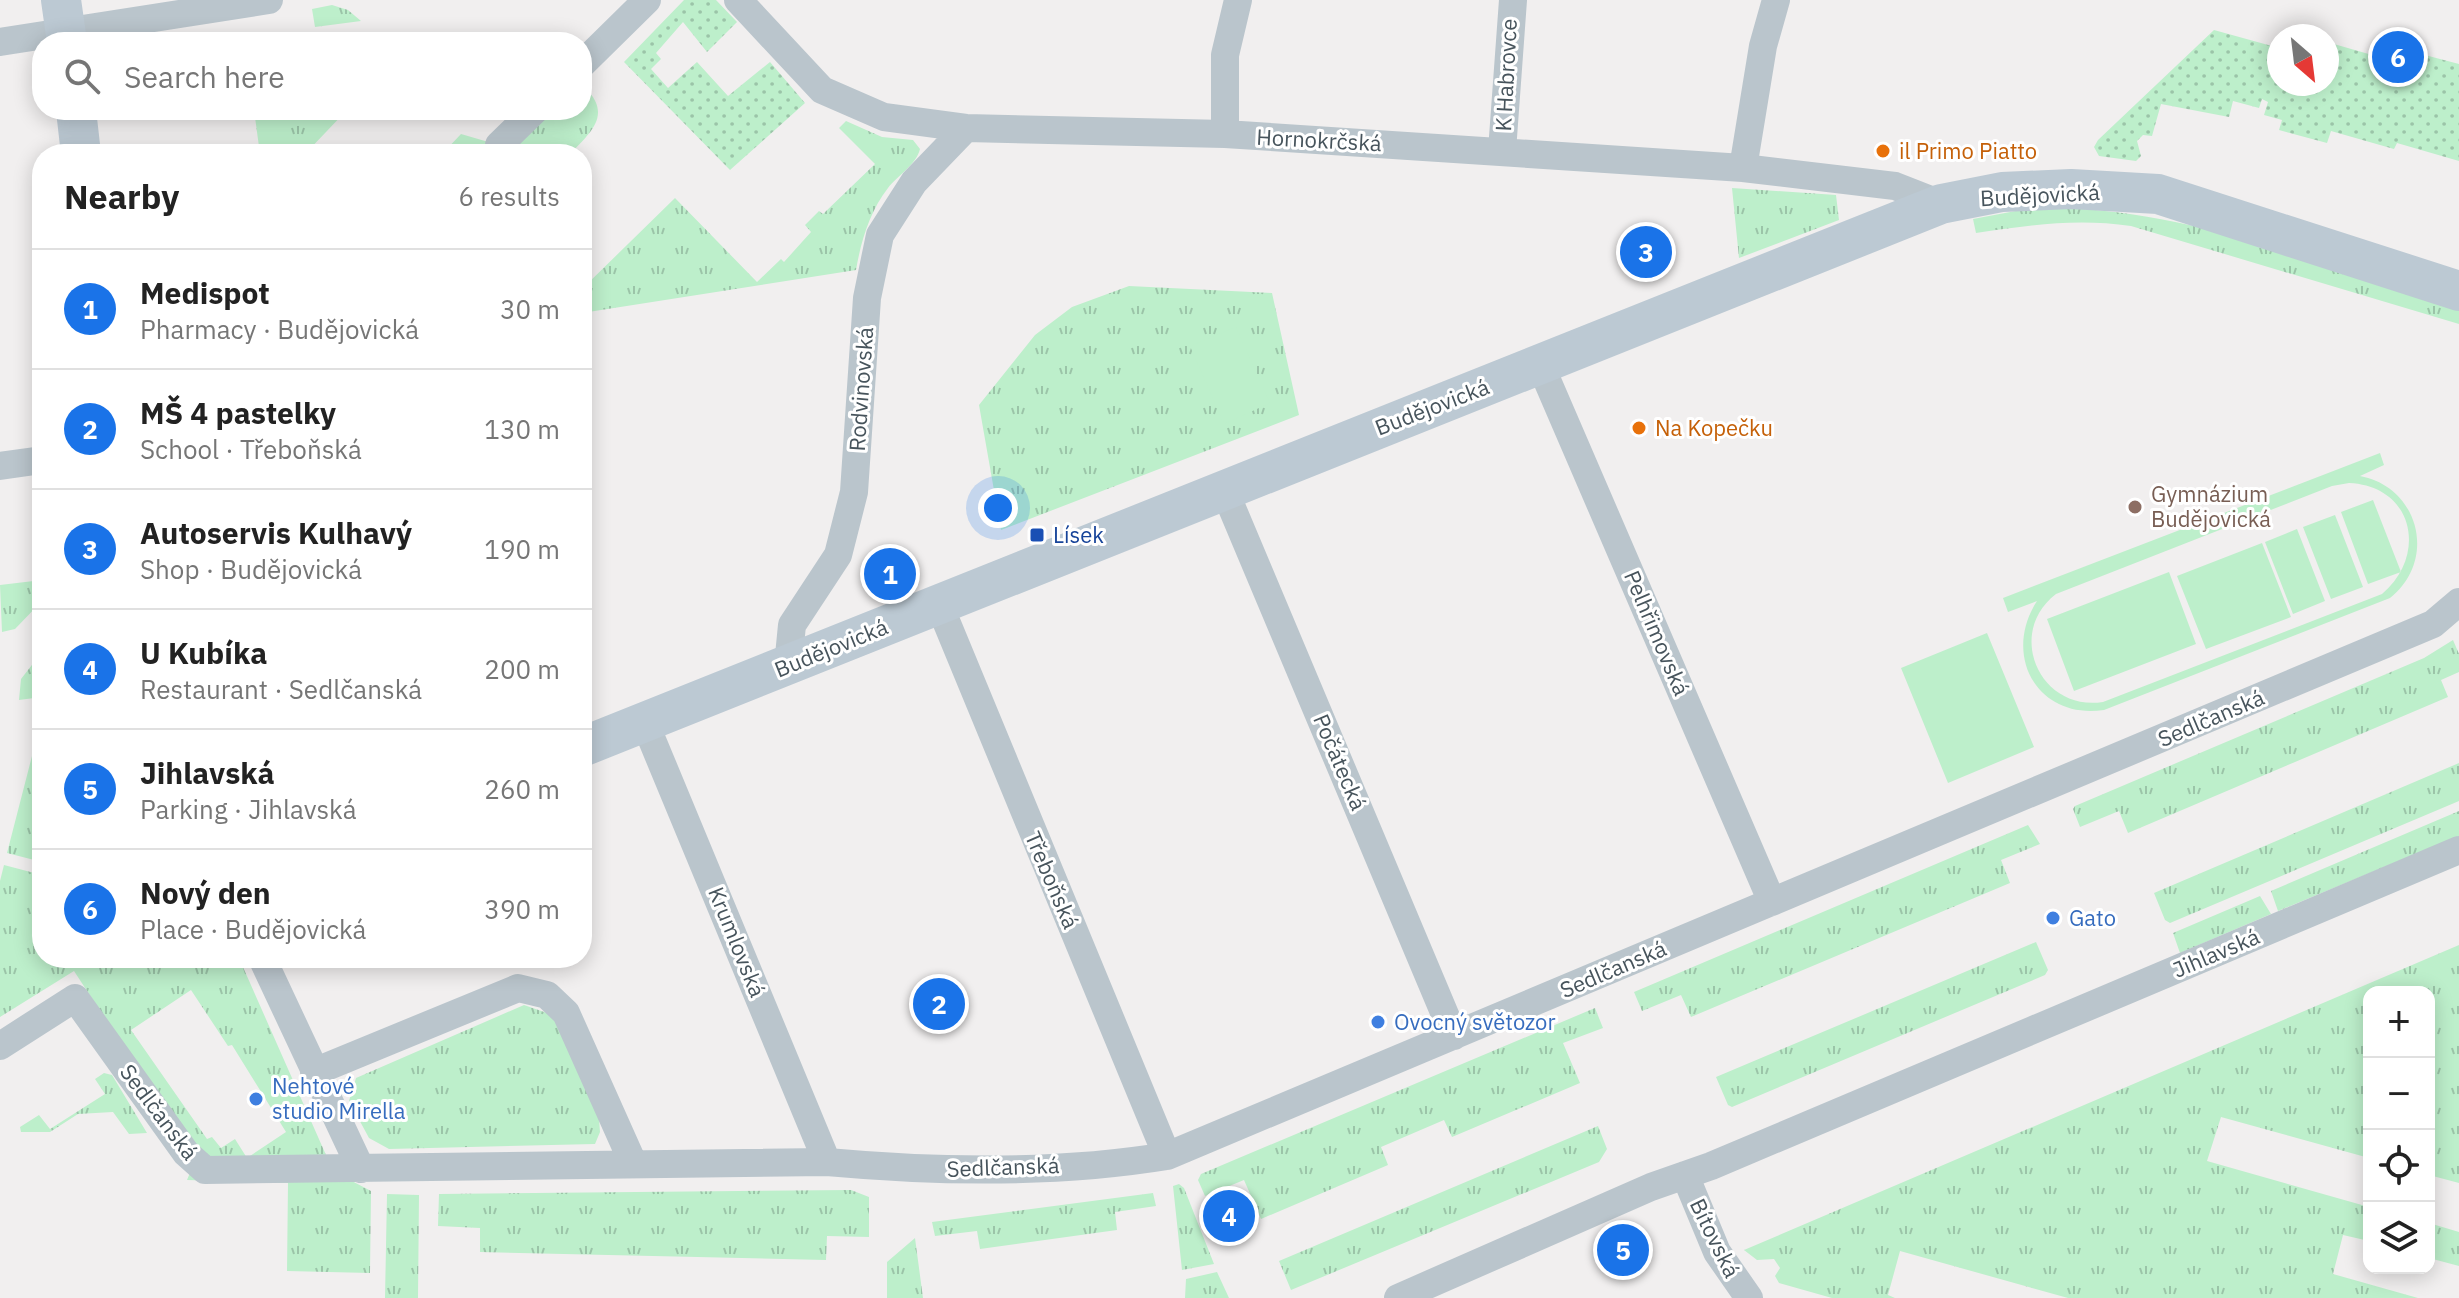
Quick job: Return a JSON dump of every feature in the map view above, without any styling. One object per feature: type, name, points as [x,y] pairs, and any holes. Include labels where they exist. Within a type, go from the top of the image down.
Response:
[{"type":"street","points":[[38,32],[65,25],[269,0]]},
{"type":"street","points":[[592,54],[647,0]]},
{"type":"street","name":"Hornokrčská","points":[[738,0],[822,90],[884,117],[966,128],[1225,134],[1743,168],[1895,186],[1941,204]]},
{"type":"street","points":[[1225,134],[1225,55],[1238,0]]},
{"type":"street","name":"K Habrovce","points":[[1502,151],[1513,0]]},
{"type":"street","points":[[1743,168],[1763,46],[1776,0]]},
{"type":"street","points":[[0,42],[32,34]]},
{"type":"street","points":[[77,120],[80,144]]},
{"type":"street","points":[[500,144],[525,120]]},
{"type":"street","name":"Rodvinovská","points":[[788,666],[792,625],[838,555],[854,492],[867,298],[880,235],[914,182],[966,128]]},
{"type":"street","name":"Budějovická","points":[[592,743],[1941,204],[2002,192],[2057,189],[2158,194],[2459,291]]},
{"type":"street","name":"Budějovická","points":[[2301,238],[2341,236],[2459,270]]},
{"type":"street","name":"Pelhřimovská","points":[[1540,364],[1772,902]]},
{"type":"street","points":[[0,466],[32,461]]},
{"type":"street","name":"Počátecká","points":[[1224,489],[1454,1036]]},
{"type":"street","name":"Sedlčanská","points":[[0,1046],[75,998],[186,1153],[205,1170],[827,1162],[919,1171],[1103,1163],[1167,1156],[2433,624],[2459,602]]},
{"type":"street","name":"Třeboňská","points":[[939,604],[1167,1156]]},
{"type":"street","name":"Krumlovská","points":[[645,723],[827,1162]]},
{"type":"street","name":"Jihlavská","points":[[1398,1298],[2459,850]]},
{"type":"street","points":[[267,968],[361,1169]]},
{"type":"street","points":[[314,1072],[518,988],[547,995],[566,1013],[633,1163]]},
{"type":"street","name":"Bítovská","points":[[1685,1175],[1717,1252],[1749,1298]]},
{"type":"green space","points":[[684,0],[716,0],[737,22],[707,52],[683,22],[656,53],[661,59],[651,69],[668,88],[697,62],[728,96],[770,62],[805,103],[730,170],[624,62]]},
{"type":"green space","points":[[332,5],[348,10],[361,21],[315,27],[312,9]]},
{"type":"green space","points":[[2214,30],[2267,45],[2267,96],[2339,96],[2339,45],[2379,57],[2383,44],[2459,64],[2459,161],[2397,143],[2394,149],[2331,131],[2327,143],[2279,130],[2282,120],[2264,115],[2268,102],[2262,99],[2259,108],[2233,101],[2229,117],[2161,104],[2152,136],[2143,135],[2137,141],[2141,156],[2136,161],[2099,156],[2094,147]]},
{"type":"green space","points":[[592,96],[595,101],[597,118],[590,133],[580,144],[513,144],[540,120],[592,120]]},
{"type":"green space","points":[[255,120],[337,120],[315,144],[259,144]]},
{"type":"green space","points":[[846,121],[882,137],[913,140],[920,149],[915,160],[888,188],[876,206],[856,270],[592,311],[592,279],[675,198],[757,282],[781,259],[784,262],[811,232],[805,225],[819,211],[823,214],[875,164],[839,128]]},
{"type":"green space","points":[[461,134],[495,144],[452,144]]},
{"type":"green space","points":[[1732,188],[1836,195],[1839,220],[1739,258]]},
{"type":"green space","points":[[2063,208],[2163,220],[2263,244],[2459,305],[2459,324],[2131,226],[2072,223],[1976,233],[1973,219],[2021,210]]},
{"type":"green space","points":[[1129,286],[1272,293],[1299,415],[1001,530],[979,405],[1035,335],[1072,307]]},
{"type":"green space","points":[[1236,327],[1270,403],[1224,424],[1190,346]]},
{"type":"green space","points":[[2380,453],[2384,465],[2360,476],[2380,483],[2396,494],[2408,509],[2415,527],[2417,546],[2414,564],[2405,582],[2390,598],[2104,710],[2080,710],[2060,705],[2044,694],[2032,680],[2025,662],[2023,642],[2027,622],[2037,601],[2008,612],[2003,598]],"holes":[[[2349,483],[2371,487],[2388,496],[2400,509],[2407,525],[2409,543],[2405,561],[2382,594],[2103,702],[2081,702],[2062,695],[2047,683],[2037,666],[2032,648],[2033,629],[2041,610],[2056,594],[2332,486]]]},
{"type":"green space","points":[[2373,500],[2401,572],[2368,584],[2341,512]]},
{"type":"green space","points":[[2335,515],[2363,587],[2331,599],[2303,527]]},
{"type":"green space","points":[[2297,529],[2325,601],[2293,614],[2265,542]]},
{"type":"green space","points":[[2262,543],[2291,617],[2206,649],[2177,576]]},
{"type":"green space","points":[[2169,572],[2196,644],[2074,691],[2047,619]]},
{"type":"green space","points":[[32,581],[32,611],[15,629],[2,632],[0,585]]},
{"type":"green space","points":[[1987,633],[2034,747],[1948,783],[1901,668]]},
{"type":"green space","points":[[2453,640],[2459,654],[2459,672],[2441,680],[2448,697],[2128,833],[2119,811],[2080,827],[2073,809],[2075,806],[2424,658]]},
{"type":"green space","points":[[32,665],[32,698],[19,700],[21,679]]},
{"type":"green space","points":[[32,756],[32,859],[7,853]]},
{"type":"green space","points":[[2459,763],[2459,801],[2170,923],[2165,920],[2154,893]]},
{"type":"green space","points":[[2459,811],[2459,836],[2278,911],[2271,891]]},
{"type":"green space","points":[[2028,825],[2040,844],[2001,860],[2010,883],[1691,1017],[1681,995],[1642,1011],[1634,992]]},
{"type":"green space","points":[[4,865],[32,872],[32,968],[243,968],[326,1155],[348,1179],[371,1191],[370,1273],[287,1271],[288,1183],[187,1180],[196,1158],[74,971],[0,1017],[0,881]],"holes":[[[191,990],[228,1046],[232,1045],[286,1132],[247,1158],[235,1139],[221,1148],[212,1137],[207,1139],[131,1030]]]},
{"type":"green space","points":[[2260,896],[2271,914],[2180,953],[2173,933]]},
{"type":"green space","points":[[2036,942],[2048,970],[2045,975],[1732,1107],[1728,1105],[1716,1077]]},
{"type":"green space","points":[[2459,945],[2459,1183],[2435,1177],[2435,986],[2363,986],[2363,1156],[2221,1117],[2207,1161],[2363,1205],[2363,1240],[2343,1235],[2333,1274],[2418,1298],[2068,1298],[1900,1251],[1888,1295],[1895,1298],[1832,1298],[1779,1283],[1775,1276],[1780,1268],[1774,1259],[1757,1260],[1744,1250]]},
{"type":"green space","points":[[524,1005],[550,1014],[558,1025],[599,1119],[600,1132],[595,1144],[389,1149],[369,1138],[349,1101],[356,1078]]},
{"type":"green space","points":[[1595,1008],[1603,1028],[1563,1043],[1580,1083],[1452,1137],[1444,1120],[1381,1147],[1388,1165],[1261,1219],[1244,1180],[1205,1196],[1198,1180],[1201,1174]]},
{"type":"green space","points":[[104,1073],[112,1075],[147,1133],[129,1134],[113,1112],[78,1114],[50,1132],[21,1132],[20,1127],[39,1115],[50,1129],[105,1094],[95,1079]]},
{"type":"green space","points":[[1598,1126],[1607,1149],[1599,1162],[1291,1290],[1279,1261]]},
{"type":"green space","points":[[1179,1184],[1184,1188],[1214,1264],[1182,1270],[1173,1186]]},
{"type":"green space","points":[[851,1190],[869,1197],[869,1237],[827,1236],[826,1260],[480,1252],[480,1228],[438,1226],[439,1194]]},
{"type":"green space","points":[[1153,1193],[1156,1206],[1115,1212],[1117,1230],[980,1249],[977,1231],[935,1236],[932,1222]]},
{"type":"green space","points":[[387,1194],[419,1195],[418,1298],[385,1298]]},
{"type":"green space","points":[[2435,1225],[2459,1232],[2459,1266],[2435,1260]]},
{"type":"green space","points":[[915,1238],[923,1298],[887,1298],[887,1262]]},
{"type":"green space","points":[[1217,1272],[1229,1298],[1185,1298],[1186,1279]]},
{"type":"place","name":"Nový den","points":[[2398,57]]},
{"type":"place","name":"il Primo Piatto","points":[[1883,151]]},
{"type":"place","name":"Autoservis Kulhavý","points":[[1646,252]]},
{"type":"place","name":"Na Kopečku","points":[[1639,428]]},
{"type":"place","name":"Gymnázium Budějovická","points":[[2135,507]]},
{"type":"place","name":"Lísek","points":[[1037,535]]},
{"type":"place","name":"Medispot","points":[[890,574]]},
{"type":"place","name":"Gato","points":[[2053,918]]},
{"type":"place","name":"MŠ 4 pastelky","points":[[939,1004]]},
{"type":"place","name":"Ovocný světozor","points":[[1378,1022]]},
{"type":"place","name":"Nehtové studio Mirella","points":[[256,1099]]},
{"type":"place","name":"U Kubíka","points":[[1229,1216]]},
{"type":"place","name":"Jihlavská","points":[[1623,1250]]}]
